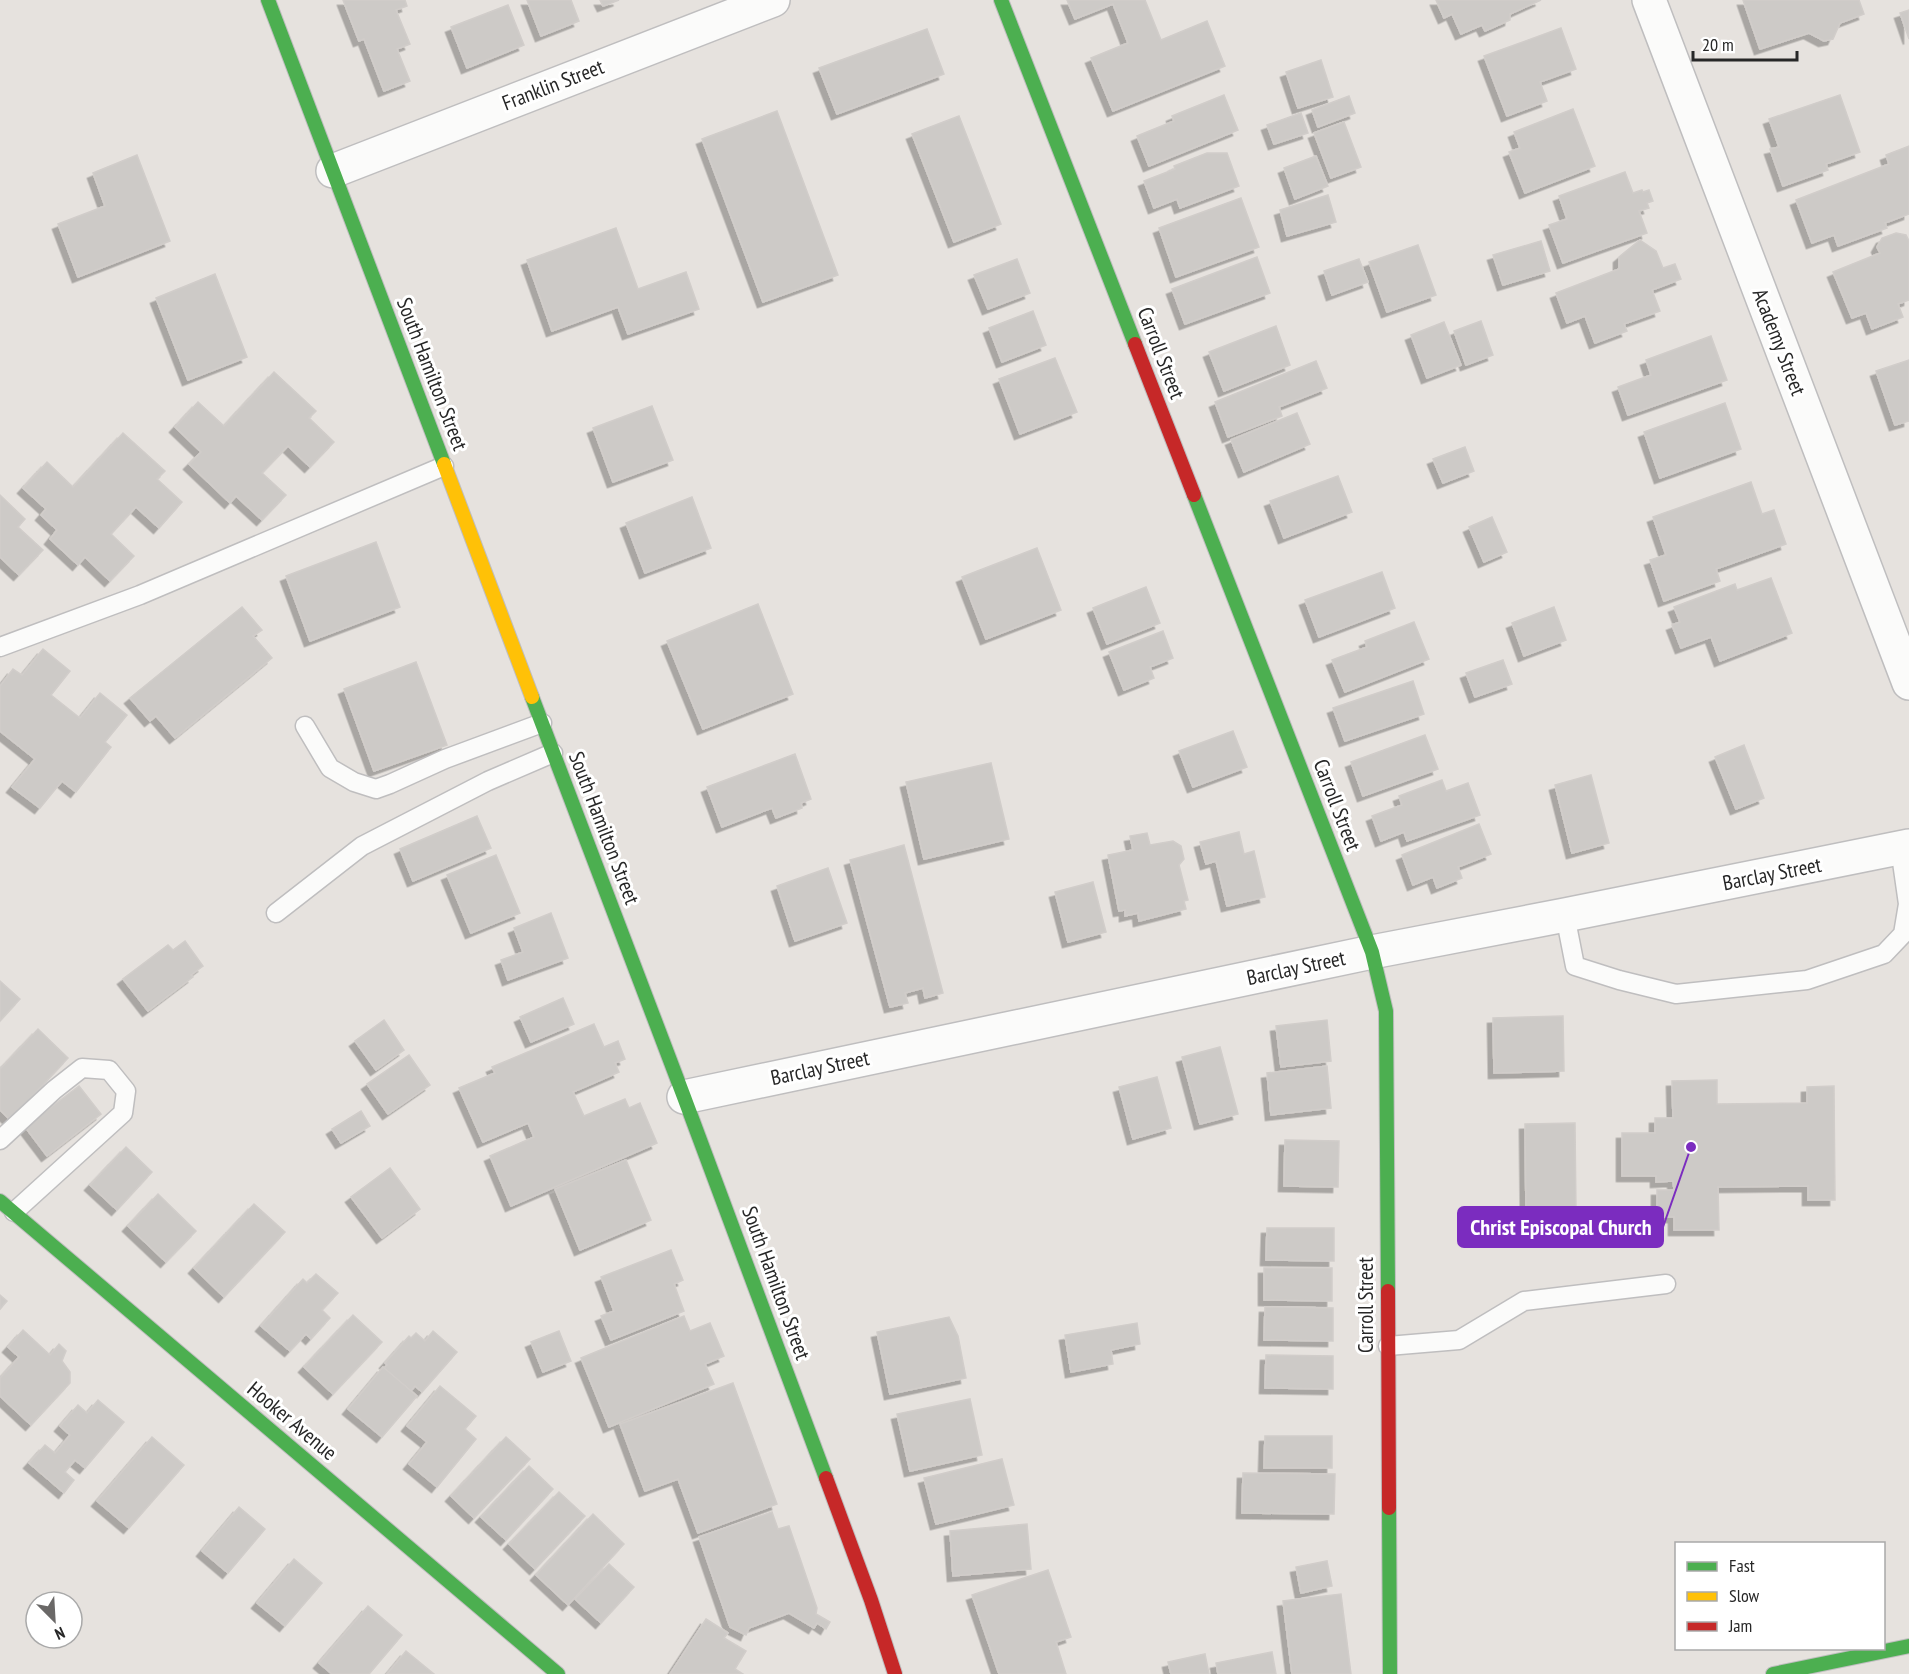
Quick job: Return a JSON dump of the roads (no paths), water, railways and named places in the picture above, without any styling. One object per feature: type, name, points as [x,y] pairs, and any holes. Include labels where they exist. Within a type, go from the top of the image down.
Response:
[{"type":"street","name":"South Hamilton Street","points":[[268,0],[684,1096],[871,1600],[895,1674]]},
{"type":"street","name":"Franklin Street","points":[[333,171],[773,0]]},
{"type":"street","name":"Carroll Street","points":[[1001,0],[1372,952],[1386,1011],[1390,1674]]},
{"type":"street","name":"Academy Street","points":[[1649,0],[1909,683]]},
{"type":"street","name":"Barclay Street","points":[[684,1096],[1372,952],[1904,847]]},
{"type":"street","name":"Hooker Avenue","points":[[7,1206],[558,1674]]},
{"type":"street","points":[[1773,1674],[1909,1646]]},
{"type":"lane","points":[[0,647],[140,595],[444,466]]},
{"type":"lane","points":[[304,726],[330,768],[354,782],[376,789],[445,759],[542,723]]},
{"type":"lane","points":[[276,913],[362,846],[488,781],[553,753]]},
{"type":"lane","points":[[1565,915],[1575,966],[1619,980],[1676,994],[1807,980],[1884,954],[1903,934],[1908,904],[1904,847]]},
{"type":"lane","points":[[0,1140],[54,1090],[82,1068],[109,1070],[126,1091],[123,1113],[7,1206]]},
{"type":"lane","points":[[1388,1346],[1459,1340],[1524,1300],[1666,1284]]},
{"type":"place","name":"Christ Episcopal Church","points":[[1691,1147]]}]
